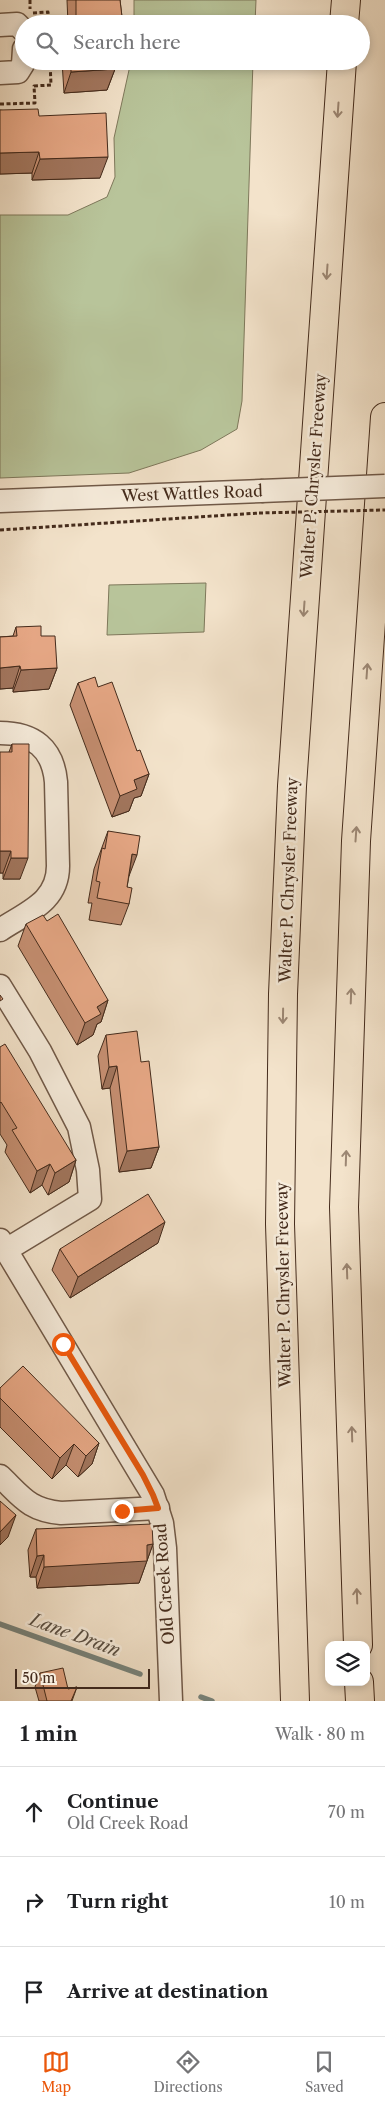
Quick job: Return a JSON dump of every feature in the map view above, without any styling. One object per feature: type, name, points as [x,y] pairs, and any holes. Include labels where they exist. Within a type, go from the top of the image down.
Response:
[{"type":"highway","points":[[345,15],[346,0]]},
{"type":"highway","name":"Walter P. Chrysler Freeway","points":[[295,1701],[280,1224],[283,994],[292,786],[341,70]]},
{"type":"highway","points":[[358,1641],[344,1207],[356,841],[385,417]]},
{"type":"highway","points":[[360,1686],[360,1701]]},
{"type":"street","points":[[0,25],[15,24]]},
{"type":"street","points":[[0,73],[18,72],[19,70]]},
{"type":"street","name":"West Wattles Road","points":[[0,501],[385,486]]},
{"type":"street","points":[[0,733],[32,739],[51,758],[55,769],[56,782],[58,866],[58,879],[44,901],[0,930]]},
{"type":"street","points":[[0,986],[40,1052],[79,1127],[88,1170],[90,1199],[3,1245]]},
{"type":"street","name":"Old Creek Road","points":[[3,1245],[143,1475],[158,1508],[165,1548],[171,1701]]},
{"type":"street","points":[[0,1476],[32,1506],[45,1511],[61,1513],[158,1508]]},
{"type":"path","points":[[30,0],[31,13],[48,12],[48,15]]},
{"type":"path","points":[[0,104],[35,103],[34,86],[51,85],[50,70]]},
{"type":"path","points":[[0,530],[259,513],[385,510]]},
{"type":"green space","points":[[134,0],[256,0],[255,15],[134,15]]},
{"type":"green space","points":[[129,70],[253,70],[242,401],[237,429],[201,450],[129,473],[0,478],[0,215],[68,215],[107,197],[115,177],[114,138]]},
{"type":"green space","points":[[206,583],[204,632],[107,635],[109,585]]},
{"type":"building","points":[[76,0],[120,0],[122,15],[76,15]]},
{"type":"building","points":[[71,70],[100,70],[71,72]]},
{"type":"building","points":[[38,109],[39,116],[106,113],[108,157],[40,159],[39,152],[0,153],[0,110]]},
{"type":"building","points":[[41,626],[41,636],[55,636],[57,668],[21,670],[20,666],[0,668],[0,637],[17,636],[16,627]]},
{"type":"building","points":[[95,677],[98,687],[112,682],[137,751],[140,750],[149,774],[134,780],[137,789],[120,796],[78,683]]},
{"type":"building","points":[[12,744],[29,744],[28,858],[11,858],[11,851],[0,851],[0,752],[12,752]]},
{"type":"building","points":[[108,831],[140,836],[137,855],[132,854],[127,887],[132,888],[129,904],[97,898],[100,882],[96,881],[102,848],[105,849]]},
{"type":"building","points":[[58,914],[108,1000],[97,1007],[101,1014],[85,1023],[26,924],[43,915],[47,921]]},
{"type":"building","points":[[137,1031],[141,1062],[149,1061],[159,1147],[127,1151],[117,1066],[109,1067],[106,1035]]},
{"type":"building","points":[[5,1044],[76,1160],[55,1173],[50,1164],[37,1171],[12,1130],[17,1128],[0,1103],[0,1047]]},
{"type":"building","points":[[148,1194],[165,1222],[78,1277],[60,1249]]},
{"type":"building","points":[[23,1366],[99,1443],[86,1456],[74,1444],[60,1458],[0,1398],[0,1388]]},
{"type":"building","points":[[0,1501],[16,1515],[0,1532]]},
{"type":"building","points":[[152,1524],[153,1544],[147,1545],[147,1561],[44,1567],[44,1555],[37,1556],[36,1529]]},
{"type":"building","points":[[63,1668],[68,1689],[77,1687],[71,1701],[47,1701],[40,1673]]},
{"type":"waterway","name":"Lane Drain","points":[[0,1624],[140,1674]]},
{"type":"waterway","name":"Lane Drain","points":[[201,1697],[212,1701]]},
{"type":"route","points":[[63,1344],[143,1475],[158,1508],[122,1511]]}]
